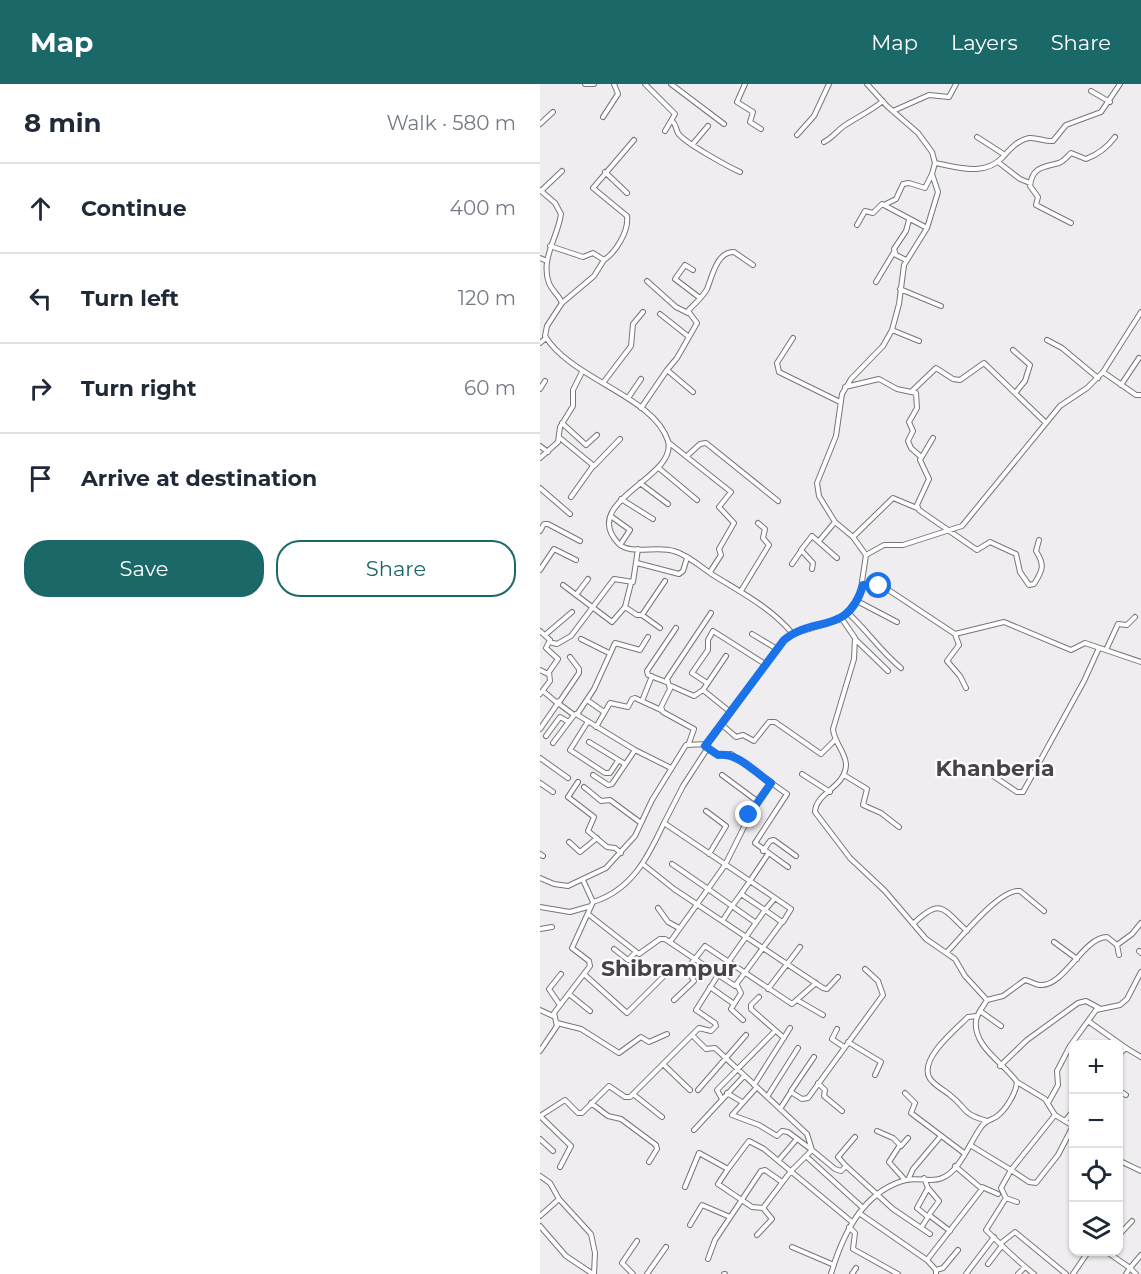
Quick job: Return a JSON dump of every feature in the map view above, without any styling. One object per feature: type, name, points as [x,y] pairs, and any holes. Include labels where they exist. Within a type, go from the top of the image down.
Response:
[{"type":"street","points":[[585,84],[594,84]]},
{"type":"street","points":[[603,117],[618,94],[614,84]]},
{"type":"street","points":[[645,84],[675,116],[665,131]]},
{"type":"street","points":[[671,84],[724,124]]},
{"type":"street","points":[[745,84],[736,102],[753,112],[750,122],[761,129]]},
{"type":"street","points":[[797,135],[814,116],[829,84]]},
{"type":"street","points":[[893,111],[929,95],[949,97],[954,92],[956,84]]},
{"type":"street","points":[[936,163],[975,170],[998,162],[1014,145],[1029,138],[1053,141],[1066,125],[1096,115],[1110,102],[1120,84]]},
{"type":"street","points":[[857,225],[865,211],[873,213],[879,205],[896,199],[903,184],[909,183],[925,188],[936,163],[932,152],[918,133],[883,101],[870,85]]},
{"type":"street","points":[[1091,90],[1110,102]]},
{"type":"street","points":[[824,142],[845,125],[864,117],[883,101]]},
{"type":"street","points":[[540,124],[553,112]]},
{"type":"street","points":[[672,121],[677,125],[678,133],[692,145],[740,172]]},
{"type":"street","points":[[692,145],[708,126]]},
{"type":"street","points":[[1030,183],[1045,165],[1061,162],[1071,153],[1086,159],[1107,147],[1115,136]]},
{"type":"street","points":[[977,137],[1005,155]]},
{"type":"street","points":[[540,343],[546,338],[547,326],[562,303],[594,276],[621,240],[628,219],[624,212],[594,191],[595,185],[605,172],[634,140]]},
{"type":"street","points":[[998,162],[1020,180],[1030,183],[1038,196],[1036,206],[1071,224]]},
{"type":"street","points":[[562,171],[540,191],[555,203],[561,214],[547,261],[548,281],[562,303]]},
{"type":"street","points":[[605,172],[627,193]]},
{"type":"street","points":[[540,907],[570,912],[592,904],[623,885],[644,865],[682,786],[729,711],[777,649],[793,634],[842,619],[857,601],[863,585],[866,555],[853,537],[835,522],[819,496],[817,483],[836,436],[840,402],[845,387],[856,372],[883,346],[892,330],[906,260],[927,228],[938,192],[932,174]]},
{"type":"street","points":[[884,205],[927,228]]},
{"type":"street","points":[[876,282],[909,220]]},
{"type":"street","points":[[550,246],[583,257],[593,254],[604,260]]},
{"type":"street","points":[[688,313],[708,288],[712,271],[728,252],[734,252],[753,265]]},
{"type":"street","points":[[894,252],[906,260]]},
{"type":"street","points":[[540,258],[547,261]]},
{"type":"street","points":[[693,270],[685,265],[675,279],[700,298]]},
{"type":"street","points":[[641,408],[698,321],[676,307],[647,280]]},
{"type":"street","points":[[900,289],[941,306]]},
{"type":"street","points":[[603,383],[631,346],[633,324],[644,312]]},
{"type":"street","points":[[866,555],[884,545],[903,545],[928,535],[950,531],[967,522],[1065,402],[1103,372],[1141,312]]},
{"type":"street","points":[[660,314],[689,338]]},
{"type":"street","points":[[892,330],[919,341]]},
{"type":"street","points":[[546,338],[568,363],[641,408],[663,432],[668,442],[731,492],[719,507],[734,524],[719,549],[721,555],[710,572]]},
{"type":"street","points":[[793,338],[777,368],[784,375],[840,402]]},
{"type":"street","points":[[1047,340],[1062,348],[1098,378]]},
{"type":"street","points":[[1012,350],[1030,365],[1025,381],[1016,392]]},
{"type":"street","points":[[1121,385],[1139,358]]},
{"type":"street","points":[[912,391],[936,368],[953,379],[960,380],[984,363],[1046,423]]},
{"type":"street","points":[[667,370],[693,392]]},
{"type":"street","points":[[540,458],[555,446],[559,438],[562,423],[573,406],[573,390],[582,372]]},
{"type":"street","points":[[1103,372],[1136,395],[1141,395]]},
{"type":"street","points":[[628,398],[642,379]]},
{"type":"street","points":[[845,387],[879,379],[897,388],[912,391],[917,397],[917,408],[909,422],[913,431],[909,445],[920,456]]},
{"type":"street","points":[[540,389],[545,381]]},
{"type":"street","points":[[562,423],[586,445],[597,435]]},
{"type":"street","points":[[559,438],[594,466]]},
{"type":"street","points":[[917,508],[929,482],[920,463],[920,456],[933,438]]},
{"type":"street","points":[[571,497],[594,466],[620,439]]},
{"type":"street","points":[[668,442],[667,454],[660,469],[621,499],[612,517],[610,529],[620,545],[629,550],[665,549],[687,558],[778,617],[793,634]]},
{"type":"street","points":[[687,456],[700,444],[706,443],[778,501]]},
{"type":"street","points":[[540,446],[548,452]]},
{"type":"street","points":[[660,469],[697,500]]},
{"type":"street","points":[[639,483],[668,504]]},
{"type":"street","points":[[540,488],[570,514]]},
{"type":"street","points":[[853,537],[893,498],[917,508],[977,550],[990,542],[1016,554],[1020,572],[1029,585],[1034,584],[1042,565],[1042,559],[1036,551],[1039,540]]},
{"type":"street","points":[[621,499],[653,519]]},
{"type":"street","points":[[612,517],[630,530],[620,545]]},
{"type":"street","points":[[819,541],[835,522]]},
{"type":"street","points":[[540,531],[542,523],[580,541]]},
{"type":"street","points":[[741,591],[769,545],[763,538],[765,529],[758,523]]},
{"type":"street","points":[[792,564],[810,537],[819,541],[837,558]]},
{"type":"street","points":[[540,570],[554,549],[576,560]]},
{"type":"street","points":[[562,585],[612,622],[625,607],[631,583],[634,580],[639,549]]},
{"type":"street","points":[[801,551],[812,561],[812,568]]},
{"type":"street","points":[[637,563],[679,574],[683,571],[687,558]]},
{"type":"street","points":[[576,595],[588,579]]},
{"type":"street","points":[[572,612],[542,633],[557,644],[571,636],[594,609],[614,579],[631,583]]},
{"type":"street","points":[[642,615],[664,581]]},
{"type":"street","points":[[863,585],[884,587],[954,634],[959,645],[947,661],[966,687]]},
{"type":"street","points":[[857,601],[897,622]]},
{"type":"street","points":[[625,607],[642,615],[660,628]]},
{"type":"street","points":[[847,612],[870,634],[881,652],[901,668]]},
{"type":"street","points":[[661,710],[668,684],[711,613]]},
{"type":"street","points":[[1106,650],[1118,624],[1127,625],[1135,617]]},
{"type":"street","points":[[842,619],[855,638],[888,671]]},
{"type":"street","points":[[954,634],[969,629],[984,628],[1000,621],[1071,650],[1076,650],[1083,643],[1141,662]]},
{"type":"street","points":[[676,628],[647,671],[652,676],[694,696],[703,690],[726,656]]},
{"type":"street","points":[[707,683],[692,673],[708,650],[708,640],[714,631],[765,664]]},
{"type":"street","points":[[752,634],[777,649]]},
{"type":"street","points":[[553,742],[587,700],[616,642],[640,650],[648,637]]},
{"type":"street","points":[[855,638],[853,664],[833,729],[835,740],[846,760],[844,775],[815,807],[817,817],[850,858],[885,891],[913,924],[936,947],[956,959],[972,985],[987,1000]]},
{"type":"street","points":[[581,639],[609,653]]},
{"type":"street","points":[[548,674],[558,659],[546,648],[550,640]]},
{"type":"street","points":[[986,771],[1017,792],[1023,792],[1084,681],[1099,648]]},
{"type":"street","points":[[540,729],[579,673],[579,669],[570,657]]},
{"type":"street","points":[[540,670],[548,674],[550,681],[541,693],[587,723],[671,768]]},
{"type":"street","points":[[642,701],[652,676]]},
{"type":"street","points":[[703,690],[729,711]]},
{"type":"street","points":[[540,878],[561,886],[584,880],[606,868],[621,853],[641,823],[671,768],[689,743],[694,729],[661,710],[633,698],[627,707],[610,703],[596,727]]},
{"type":"street","points":[[587,700],[604,712]]},
{"type":"street","points":[[546,736],[560,717],[569,722]]},
{"type":"street","points":[[721,724],[736,737],[742,735],[754,741],[771,721],[818,754],[835,740]]},
{"type":"street","points":[[587,723],[570,747],[572,752],[608,774],[618,760]]},
{"type":"street","points":[[589,742],[625,764]]},
{"type":"street","points":[[689,743],[706,748],[718,755],[731,754],[787,795],[755,843],[788,867]]},
{"type":"street","points":[[593,775],[610,785],[635,750]]},
{"type":"street","points":[[540,758],[568,778]]},
{"type":"street","points":[[802,774],[830,792]]},
{"type":"street","points":[[722,775],[757,801]]},
{"type":"street","points":[[844,775],[867,789],[863,805],[881,813],[900,827]]},
{"type":"street","points":[[578,782],[568,797],[594,817],[587,830],[621,853]]},
{"type":"street","points":[[540,783],[553,792]]},
{"type":"street","points":[[670,942],[725,865],[757,801],[771,783]]},
{"type":"street","points":[[584,787],[601,801],[610,800],[641,823]]},
{"type":"street","points":[[706,811],[726,826],[710,854]]},
{"type":"street","points":[[664,823],[791,909],[737,985]]},
{"type":"street","points":[[569,842],[580,852],[597,838]]},
{"type":"street","points":[[763,851],[770,841],[774,840],[796,856]]},
{"type":"street","points":[[723,920],[768,854]]},
{"type":"street","points":[[672,864],[756,923]]},
{"type":"street","points":[[644,865],[674,888],[816,983],[827,989],[838,977]]},
{"type":"street","points":[[553,1016],[585,975],[591,963],[572,948],[592,904],[584,880]]},
{"type":"street","points":[[946,953],[977,918],[1011,890],[1023,893],[1044,911]]},
{"type":"street","points":[[741,894],[782,922]]},
{"type":"street","points":[[560,1167],[571,1146],[540,1116],[565,1100],[581,1114],[609,1086],[628,1099],[701,1027],[711,1031],[716,1026],[715,1023],[696,1010],[718,975],[775,898]]},
{"type":"street","points":[[913,924],[930,908],[935,907],[945,911],[967,931]]},
{"type":"street","points":[[658,908],[668,922],[679,928]]},
{"type":"street","points":[[588,914],[635,952],[642,954],[660,939],[670,942],[733,985],[737,985]]},
{"type":"street","points":[[1117,945],[1132,934],[1141,923]]},
{"type":"street","points":[[540,929],[552,927]]},
{"type":"street","points":[[1069,1124],[1055,1115],[1048,1103],[1017,1082],[1000,1066],[981,1038],[976,1027],[977,1016],[987,1000],[1003,996],[1025,980],[1039,985],[1048,982],[1099,938],[1107,937],[1117,945],[1119,955]]},
{"type":"street","points":[[1054,942],[1077,959]]},
{"type":"street","points":[[674,1000],[694,981],[687,969],[705,946],[792,1004],[806,989],[816,983]]},
{"type":"street","points":[[768,989],[800,947]]},
{"type":"street","points":[[614,950],[628,960],[635,952]]},
{"type":"street","points":[[791,1092],[806,1100],[883,994],[878,988],[878,981],[865,969]]},
{"type":"street","points":[[1048,1103],[1059,1082],[1057,1071],[1070,1046],[1099,1008],[1124,1002],[1141,972]]},
{"type":"street","points":[[560,1005],[549,989],[561,974]]},
{"type":"street","points":[[585,975],[627,1014],[666,974]]},
{"type":"street","points":[[737,985],[741,993],[732,1011],[743,1020]]},
{"type":"street","points":[[710,987],[734,1004]]},
{"type":"street","points":[[569,994],[590,1011]]},
{"type":"street","points":[[759,997],[751,1005],[751,1009],[784,1038]]},
{"type":"street","points":[[797,1000],[823,1015]]},
{"type":"street","points":[[1000,1066],[1027,1040],[1078,1002],[1086,1001],[1099,1008]]},
{"type":"street","points":[[540,1010],[553,1016],[557,1023],[581,1029],[619,1053],[641,1037],[651,1042],[667,1034]]},
{"type":"street","points":[[980,1011],[1001,1026]]},
{"type":"street","points":[[977,1016],[970,1015],[935,1050],[928,1074],[930,1080],[953,1097],[966,1114],[987,1121]]},
{"type":"street","points":[[1088,1021],[1141,1057]]},
{"type":"street","points":[[540,1051],[557,1023]]},
{"type":"street","points":[[790,1028],[755,1086],[733,1115],[759,1125],[777,1136],[785,1131],[835,1169],[841,1171],[846,1166]]},
{"type":"street","points":[[837,1029],[832,1039],[844,1047]]},
{"type":"street","points":[[722,1099],[717,1090],[736,1068],[776,1031]]},
{"type":"street","points":[[692,1035],[706,1049],[713,1047],[807,1134],[812,1150]]},
{"type":"street","points":[[698,1090],[724,1057],[746,1035]]},
{"type":"street","points":[[848,1042],[881,1062],[874,1076]]},
{"type":"street","points":[[767,1097],[798,1048]]},
{"type":"street","points":[[1123,1051],[1126,1048]]},
{"type":"street","points":[[780,1109],[814,1057]]},
{"type":"street","points":[[663,1064],[690,1090]]},
{"type":"street","points":[[694,1130],[744,1076]]},
{"type":"street","points":[[908,1137],[889,1162],[906,1180],[944,1178],[987,1121],[1003,1111],[1017,1082]]},
{"type":"street","points":[[818,1083],[825,1090],[824,1096],[842,1111]]},
{"type":"street","points":[[728,1093],[742,1102]]},
{"type":"street","points":[[906,1093],[915,1103],[911,1113],[964,1153]]},
{"type":"street","points":[[633,1094],[662,1117]]},
{"type":"street","points":[[591,1103],[605,1114],[621,1119],[656,1144],[657,1149],[649,1162]]},
{"type":"street","points":[[1017,1202],[1006,1198],[1001,1188],[1011,1170],[1055,1115]]},
{"type":"street","points":[[1065,1121],[1069,1116]]},
{"type":"street","points":[[877,1131],[893,1138],[901,1147]]},
{"type":"street","points":[[970,1145],[1029,1182],[1036,1183],[1062,1150],[1069,1135]]},
{"type":"street","points":[[855,1137],[838,1157],[878,1196],[930,1234]]},
{"type":"street","points":[[831,1274],[849,1227],[859,1213],[878,1196],[906,1180],[940,1137]]},
{"type":"street","points":[[540,1139],[553,1151]]},
{"type":"street","points":[[779,1160],[796,1140]]},
{"type":"street","points":[[757,1235],[772,1219],[763,1208],[753,1207],[718,1184],[748,1141],[779,1160],[852,1222]]},
{"type":"street","points":[[763,1208],[791,1171],[812,1150]]},
{"type":"street","points":[[685,1187],[699,1153],[728,1169]]},
{"type":"street","points":[[807,1157],[863,1208]]},
{"type":"street","points":[[1123,1162],[1141,1171]]},
{"type":"street","points":[[955,1166],[981,1187],[998,1194]]},
{"type":"street","points":[[708,1259],[715,1240],[763,1170],[782,1182]]},
{"type":"street","points":[[540,1176],[550,1183],[559,1198],[591,1234],[595,1253],[594,1274],[586,1273],[566,1256],[540,1226]]},
{"type":"street","points":[[921,1228],[939,1201],[924,1179]]},
{"type":"street","points":[[927,1260],[981,1187]]},
{"type":"street","points":[[928,1188],[917,1208],[950,1231]]},
{"type":"street","points":[[541,1214],[559,1198]]},
{"type":"street","points":[[1006,1198],[986,1228],[1001,1245],[1034,1274]]},
{"type":"street","points":[[690,1225],[702,1205],[730,1217]]},
{"type":"street","points":[[859,1213],[927,1260],[936,1272],[943,1268],[958,1250]]},
{"type":"street","points":[[1123,1231],[1132,1221]]},
{"type":"street","points":[[849,1227],[855,1233],[853,1249],[898,1274]]},
{"type":"street","points":[[988,1264],[1001,1245],[1015,1232],[1066,1274]]},
{"type":"street","points":[[966,1274],[994,1237]]},
{"type":"street","points":[[634,1273],[622,1263],[637,1241]]},
{"type":"street","points":[[647,1274],[666,1247]]},
{"type":"street","points":[[792,1247],[834,1265]]},
{"type":"street","points":[[1126,1274],[1141,1255]]},
{"type":"street","points":[[1073,1274],[1085,1256]]},
{"type":"street","points":[[1114,1256],[1136,1274]]},
{"type":"street","points":[[1018,1274],[1025,1267]]},
{"type":"street","points":[[852,1274],[856,1268]]},
{"type":"district","name":"Khanberia","points":[[995,768]]},
{"type":"district","name":"Shibrampur","points":[[669,968]]},
{"type":"route","points":[[749,815],[771,783],[735,756],[714,754],[705,746],[784,640],[793,634],[842,619],[855,605],[863,585],[879,586]]}]
